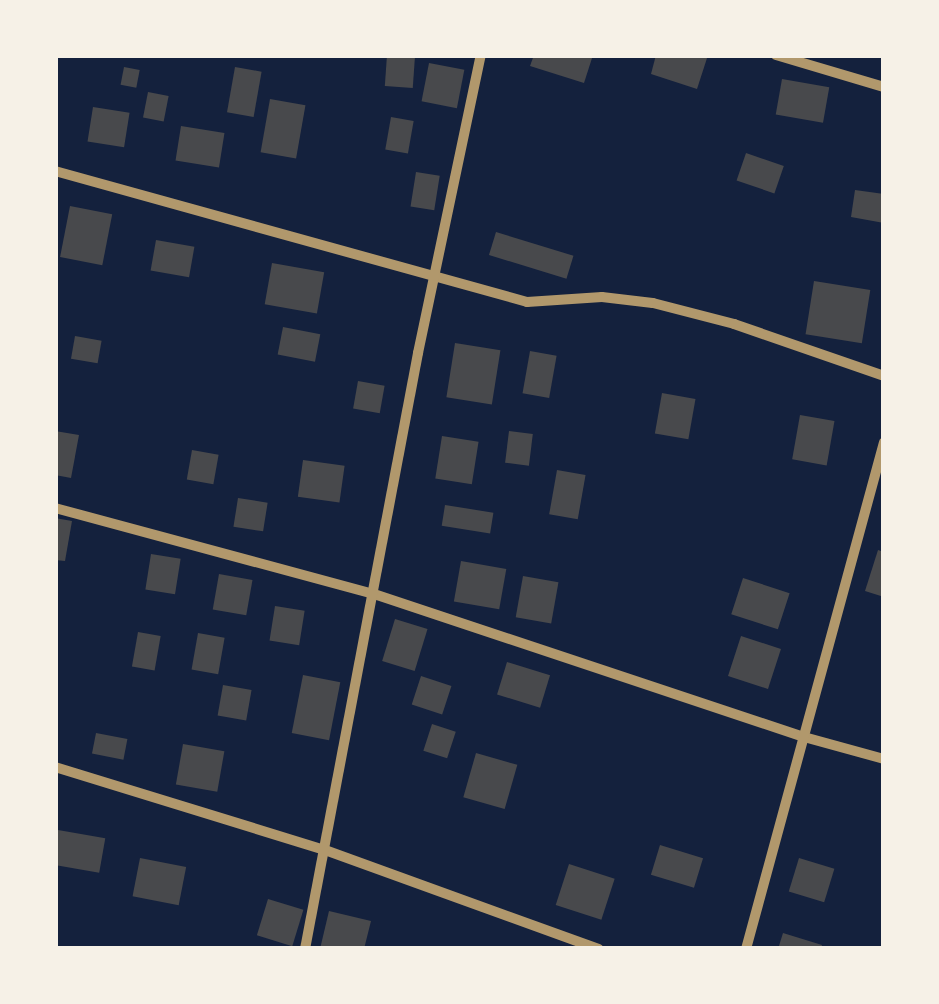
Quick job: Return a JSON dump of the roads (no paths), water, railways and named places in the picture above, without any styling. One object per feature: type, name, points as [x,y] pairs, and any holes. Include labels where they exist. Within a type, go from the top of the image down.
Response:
[{"type":"street","points":[[305,949],[434,276],[481,55]]},
{"type":"street","points":[[776,55],[884,87]]},
{"type":"street","points":[[55,171],[527,302],[602,297],[653,303],[734,324],[884,376]]},
{"type":"street","points":[[746,949],[884,442]]},
{"type":"street","points":[[55,508],[374,594],[804,737],[884,759]]},
{"type":"street","points":[[55,767],[326,850],[598,949]]}]
